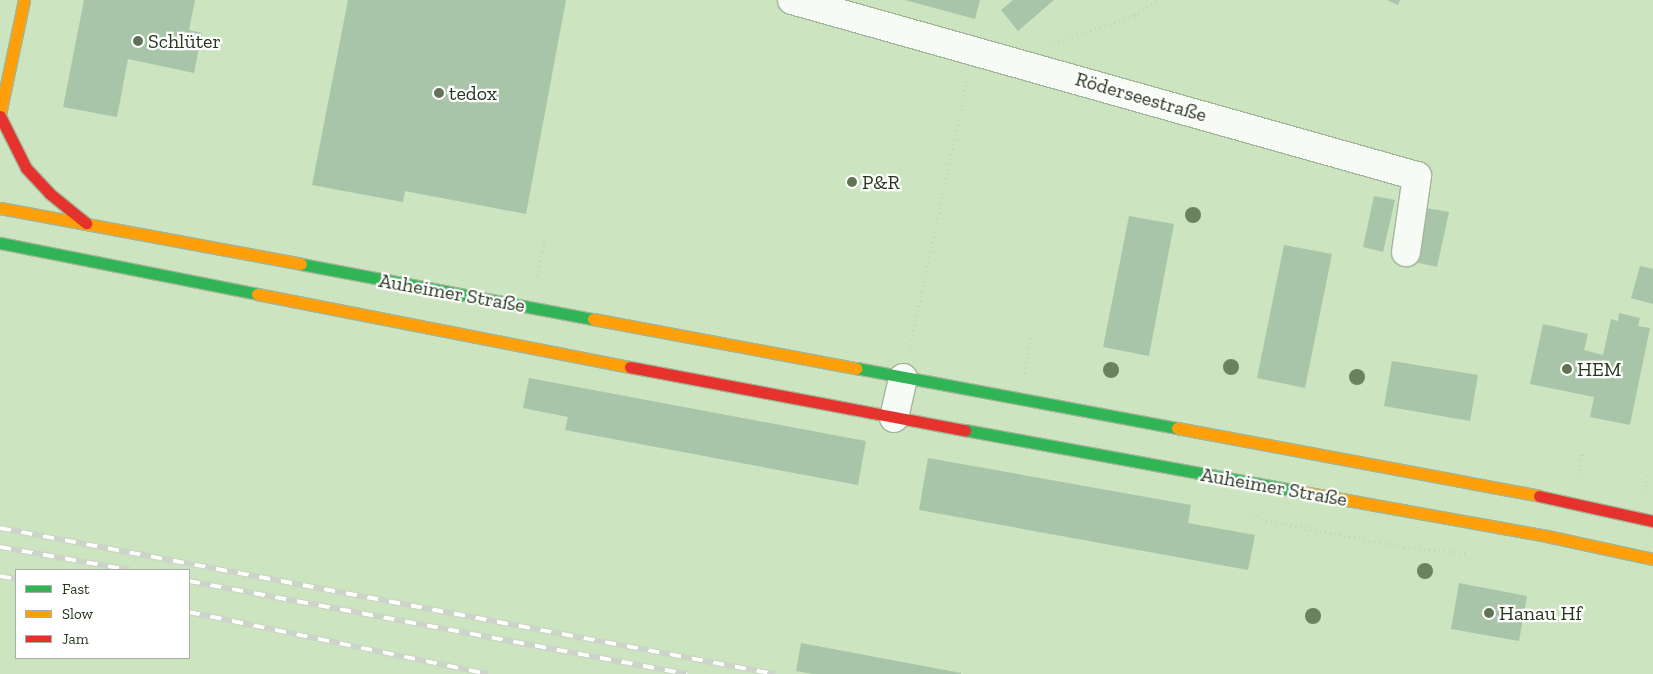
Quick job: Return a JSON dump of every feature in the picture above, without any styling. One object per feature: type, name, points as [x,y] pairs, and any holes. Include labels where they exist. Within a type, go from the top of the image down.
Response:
[{"type":"main road","points":[[24,0],[0,115],[26,168],[49,193],[89,226]]},
{"type":"main road","name":"Auheimer Straße","points":[[0,208],[1550,498],[1653,521]]},
{"type":"main road","name":"Auheimer Straße","points":[[2,242],[894,418],[1542,535],[1653,559]]},
{"type":"street","name":"Röderseestraße","points":[[792,0],[1417,176],[1406,252]]},
{"type":"street","points":[[894,418],[903,378]]},
{"type":"path","points":[[1046,46],[1111,24],[1158,0]]},
{"type":"path","points":[[903,378],[968,75],[984,53]]},
{"type":"path","points":[[531,307],[544,240]]},
{"type":"path","points":[[1023,376],[1032,332]]},
{"type":"path","points":[[1578,475],[1583,450]]},
{"type":"path","points":[[1644,489],[1648,472]]},
{"type":"path","points":[[1266,520],[1404,547],[1469,553]]},
{"type":"path","points":[[1308,536],[1310,521]]},
{"type":"building","name":"Schlüter","points":[[84,0],[195,0],[189,30],[202,33],[194,73],[128,59],[117,117],[63,107]]},
{"type":"building","name":"tedox","points":[[348,0],[566,0],[526,214],[405,191],[403,202],[312,185]]},
{"type":"building","points":[[905,0],[980,0],[975,19]]},
{"type":"building","points":[[1013,0],[1054,0],[1018,31],[1001,10]]},
{"type":"building","points":[[1387,0],[1400,0],[1398,5]]},
{"type":"building","points":[[1374,196],[1395,200],[1383,252],[1363,247]]},
{"type":"building","points":[[1426,208],[1449,212],[1437,267],[1414,262]]},
{"type":"building","points":[[1129,216],[1174,224],[1149,356],[1103,347]]},
{"type":"building","points":[[1284,245],[1332,254],[1305,388],[1257,378]]},
{"type":"building","points":[[1640,266],[1653,269],[1653,304],[1631,298]]},
{"type":"building","points":[[1619,313],[1640,318],[1638,326],[1650,328],[1630,425],[1590,417],[1594,397],[1530,384],[1543,324],[1588,334],[1584,350],[1603,355],[1611,319],[1618,321]]},
{"type":"building","points":[[1392,361],[1478,375],[1470,421],[1384,406]]},
{"type":"building","points":[[529,378],[866,441],[858,485],[565,430],[568,417],[523,408]]},
{"type":"building","points":[[928,458],[1191,505],[1188,523],[1255,535],[1248,570],[919,510]]},
{"type":"building","name":"Hanau Hf","points":[[1459,583],[1527,596],[1519,641],[1451,629]]},
{"type":"building","points":[[801,643],[961,674],[813,674],[796,671]]},
{"type":"railway","points":[[0,528],[775,674]]},
{"type":"railway","points":[[0,547],[124,569]]},
{"type":"railway","points":[[0,576],[15,579]]},
{"type":"railway","points":[[190,581],[687,674]]},
{"type":"railway","points":[[190,612],[488,674]]},
{"type":"traffic: fast","points":[[0,243],[257,294]]},
{"type":"traffic: fast","points":[[301,264],[593,319]]},
{"type":"traffic: fast","points":[[856,368],[1177,428]]},
{"type":"traffic: fast","points":[[965,430],[1297,491]]},
{"type":"traffic: slow","points":[[0,114],[24,0]]},
{"type":"traffic: slow","points":[[0,208],[301,264]]},
{"type":"traffic: slow","points":[[257,294],[630,367]]},
{"type":"traffic: slow","points":[[593,319],[856,368]]},
{"type":"traffic: slow","points":[[1177,428],[1539,496]]},
{"type":"traffic: slow","points":[[1297,491],[1542,535],[1653,559]]},
{"type":"traffic: jam","points":[[0,116],[26,168],[49,193],[86,223]]},
{"type":"traffic: jam","points":[[630,367],[965,430]]},
{"type":"traffic: jam","points":[[1539,496],[1653,521]]},
{"type":"place","name":"Schlüter","points":[[138,41]]},
{"type":"place","name":"tedox","points":[[439,93]]},
{"type":"place","name":"P&R","points":[[852,182]]},
{"type":"place","name":"HEM","points":[[1567,369]]},
{"type":"place","name":"Hanau Hf","points":[[1489,613]]}]
